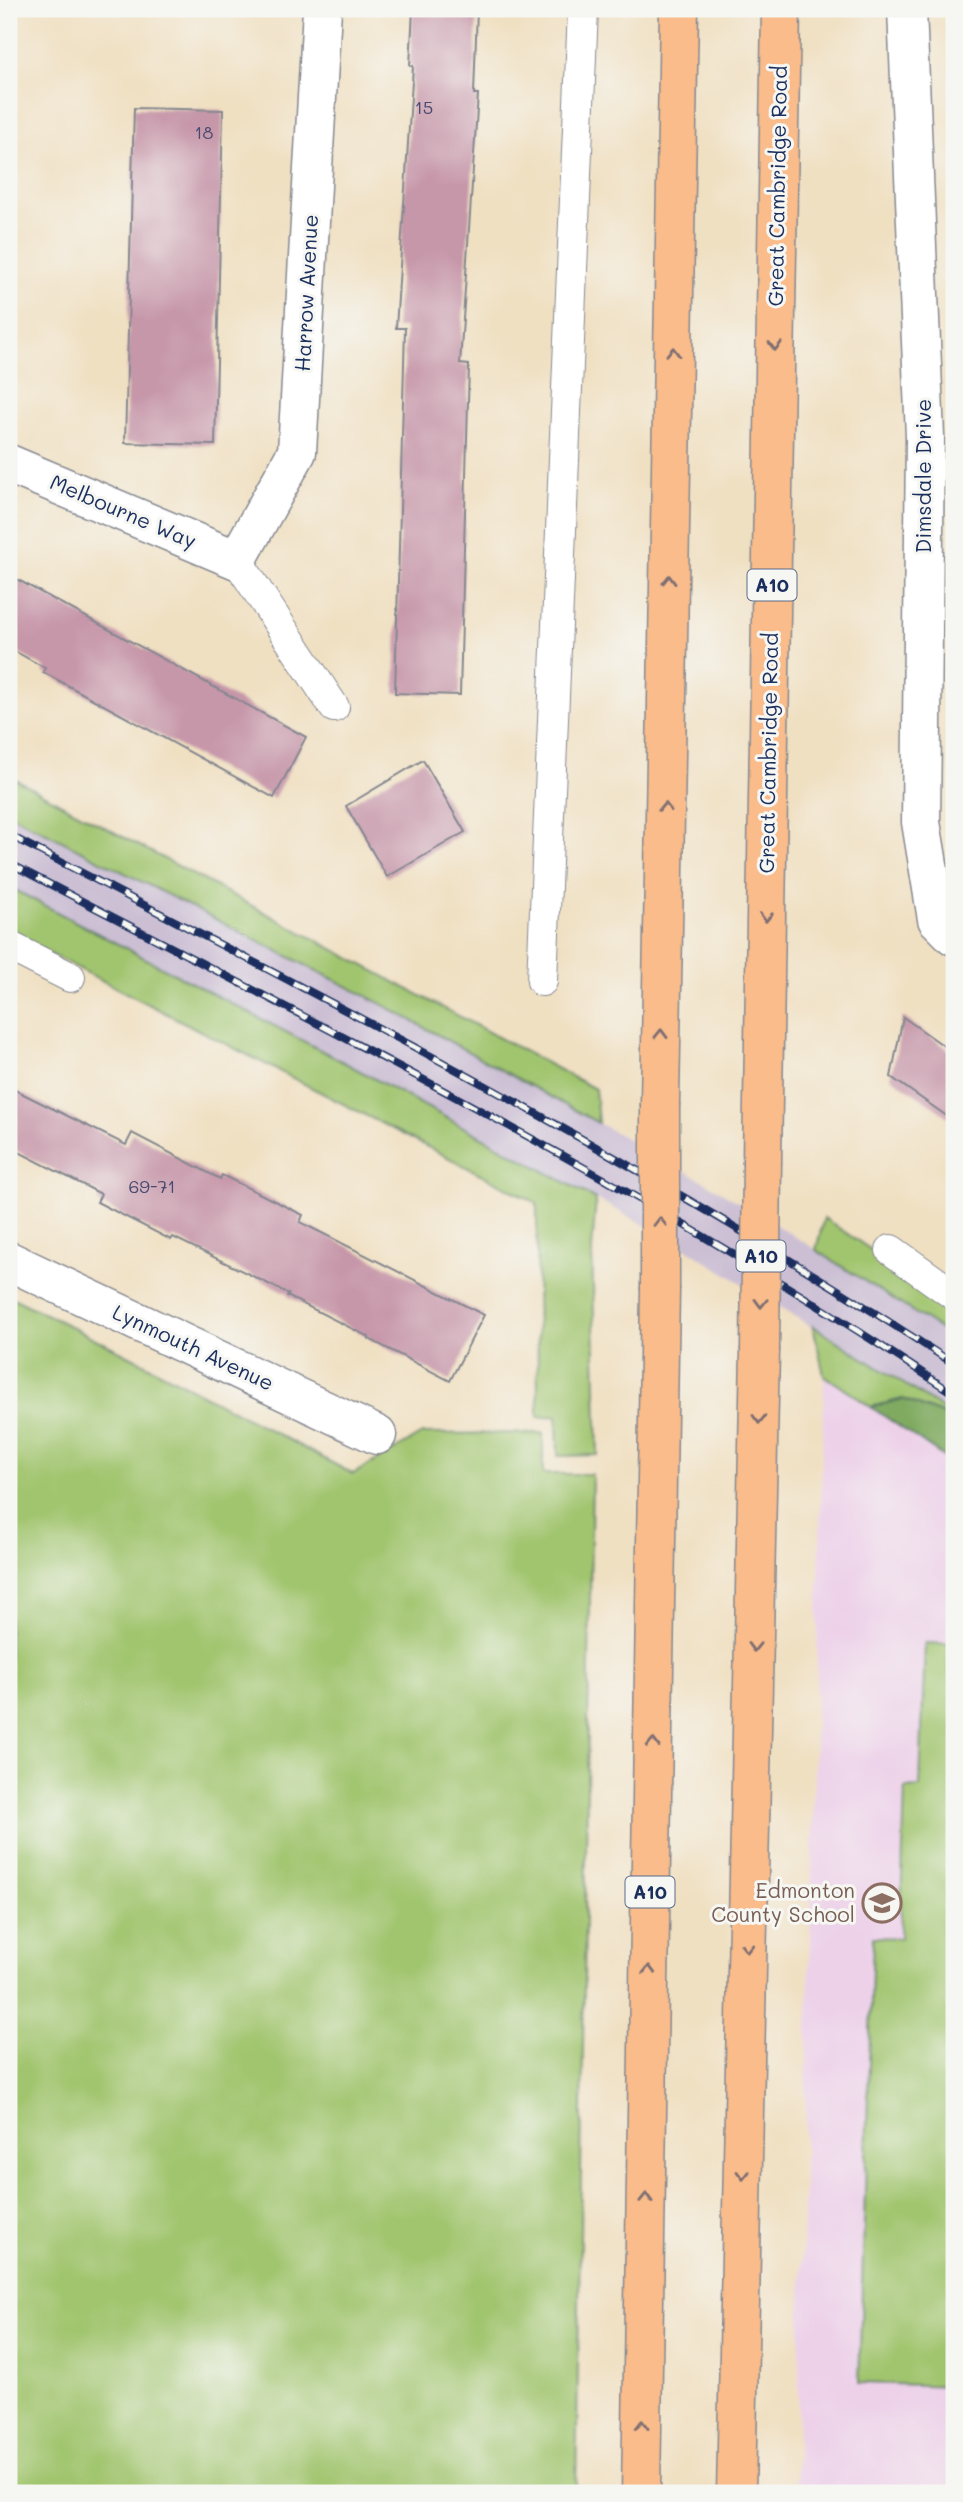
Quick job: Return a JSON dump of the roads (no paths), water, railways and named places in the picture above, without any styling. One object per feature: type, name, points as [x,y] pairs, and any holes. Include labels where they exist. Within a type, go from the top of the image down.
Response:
[{"type":"highway","name":"A10","points":[[641,2493],[660,1290],[660,1103],[679,9]]},
{"type":"highway","name":"Great Cambridge Road","points":[[736,2493],[760,1351],[781,9]]},
{"type":"street","name":"Harrow Avenue","points":[[237,561],[298,452],[322,9]]},
{"type":"street","name":"Dimsdale Drive","points":[[907,9],[925,437],[921,821],[937,919],[954,936]]},
{"type":"street","name":"Melbourne Way","points":[[9,464],[237,561]]},
{"type":"street","name":"Lynmouth Avenue","points":[[9,1261],[377,1435]]},
{"type":"lane","points":[[542,981],[583,9]]},
{"type":"lane","points":[[237,561],[334,707]]},
{"type":"lane","points":[[9,946],[70,977]]},
{"type":"lane","points":[[891,1250],[954,1295]]},
{"type":"railway","points":[[9,835],[369,1023],[607,1153],[840,1291],[954,1364]]},
{"type":"railway","points":[[9,863],[370,1051],[608,1181],[841,1320],[954,1394]]},
{"type":"place","name":"Edmonton County School","points":[[882,1903]]}]
